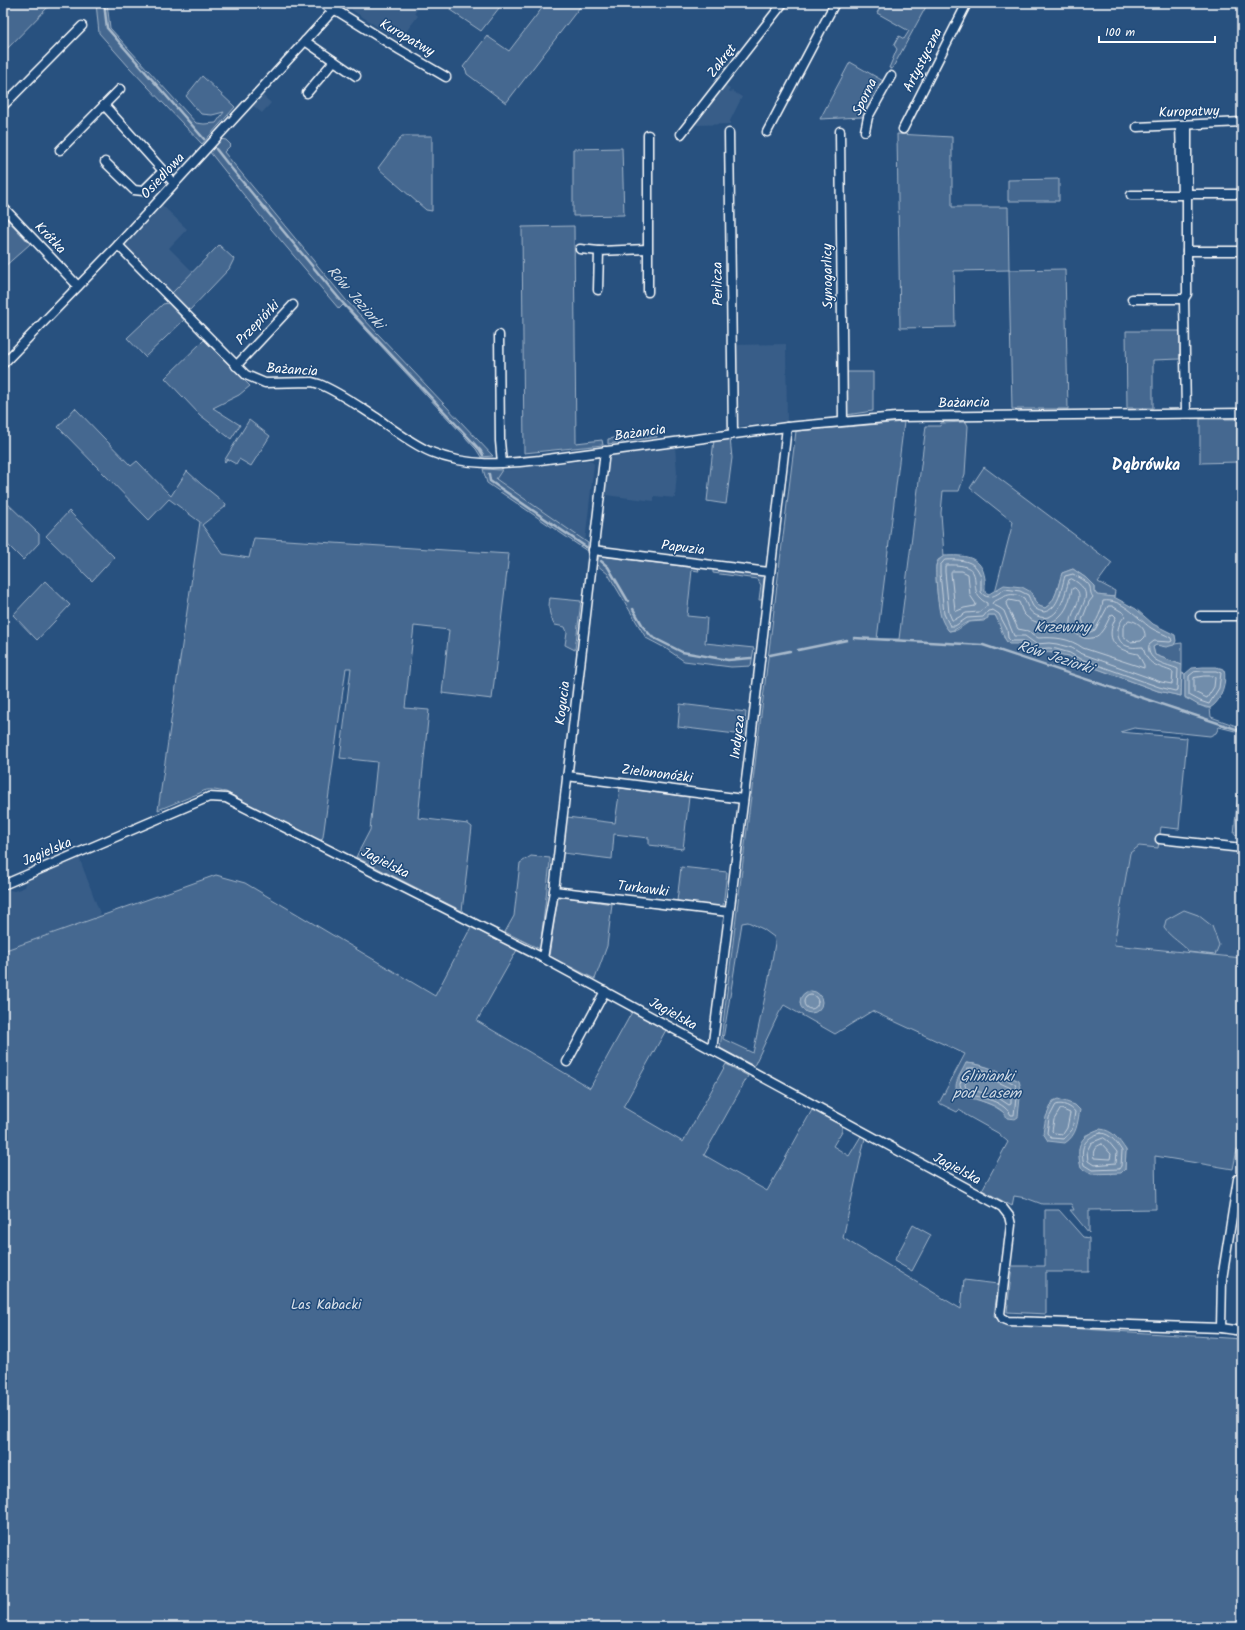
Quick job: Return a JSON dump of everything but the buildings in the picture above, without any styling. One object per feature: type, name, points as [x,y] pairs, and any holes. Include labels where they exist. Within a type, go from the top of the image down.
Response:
[{"type":"street","name":"Zakręt","points":[[681,134],[783,3]]},
{"type":"street","points":[[767,132],[835,3]]},
{"type":"street","name":"Artystyczna","points":[[903,129],[967,3]]},
{"type":"street","name":"Osiedlowa","points":[[3,364],[118,245],[305,41],[333,5]]},
{"type":"street","name":"Kuropatwy","points":[[333,5],[400,50],[446,77]]},
{"type":"street","points":[[3,106],[82,26]]},
{"type":"street","points":[[305,41],[356,76]]},
{"type":"street","points":[[307,93],[334,61]]},
{"type":"street","name":"Sporna","points":[[865,130],[868,117],[891,76]]},
{"type":"street","points":[[60,150],[120,89]]},
{"type":"street","points":[[104,105],[174,183]]},
{"type":"street","name":"Kuropatwy","points":[[1137,127],[1242,122]]},
{"type":"street","points":[[1184,125],[1188,194],[1187,294],[1184,299],[1186,413]]},
{"type":"street","points":[[1131,196],[1182,195],[1184,125]]},
{"type":"street","name":"Synogarlicy","points":[[840,131],[843,421]]},
{"type":"street","name":"Perlicza","points":[[729,133],[733,434]]},
{"type":"street","points":[[648,135],[648,292]]},
{"type":"street","points":[[105,162],[134,190],[140,192],[143,191],[163,171]]},
{"type":"street","points":[[1188,194],[1242,194]]},
{"type":"street","name":"Krótka","points":[[3,207],[78,286]]},
{"type":"street","name":"Bażancia","points":[[118,245],[238,362],[246,375],[265,383],[312,382],[324,386],[431,452],[451,459],[480,464],[502,463],[605,451],[787,427],[909,416],[1242,413]]},
{"type":"street","points":[[580,249],[599,251],[647,249]]},
{"type":"street","points":[[598,290],[599,251]]},
{"type":"street","points":[[1187,251],[1242,251]]},
{"type":"street","points":[[1132,299],[1184,299]]},
{"type":"street","name":"Przepiórki","points":[[238,362],[293,305]]},
{"type":"street","points":[[499,335],[500,441],[502,463]]},
{"type":"street","name":"Indycza","points":[[712,1050],[749,756],[769,572],[787,427]]},
{"type":"street","name":"Kogucia","points":[[543,958],[554,891],[605,451]]},
{"type":"street","name":"Papuzia","points":[[593,550],[769,572]]},
{"type":"street","points":[[1200,616],[1242,616]]},
{"type":"street","name":"Zielononóżki","points":[[567,776],[743,799]]},
{"type":"street","name":"Jagielska","points":[[3,884],[208,797],[216,796],[226,798],[543,958],[1002,1207],[1009,1216],[1011,1225],[1000,1314],[1003,1319],[1008,1321],[1221,1328],[1242,1331]]},
{"type":"street","points":[[1160,840],[1242,848]]},
{"type":"street","name":"Turkawki","points":[[554,891],[729,912]]},
{"type":"street","points":[[567,1062],[605,991]]},
{"type":"street","points":[[1221,1328],[1222,1279],[1238,1179],[1242,1180]]},
{"type":"shaded area","points":[[351,3],[421,3],[415,13],[418,16],[399,41],[352,10]]},
{"type":"shaded area","points":[[724,85],[730,89],[729,91],[732,91],[742,97],[730,121],[730,124],[698,125],[692,122]]},
{"type":"shaded area","points":[[260,93],[271,103],[262,113],[251,104]]},
{"type":"shaded area","points":[[160,203],[187,229],[169,248],[193,272],[171,294],[168,289],[160,283],[126,247],[126,240],[134,231],[136,232],[140,228],[139,226]]},
{"type":"shaded area","points":[[786,344],[787,421],[735,427],[734,345]]},
{"type":"shaded area","points":[[675,446],[677,472],[675,498],[654,496],[654,501],[605,495],[609,456]]},
{"type":"shaded area","points":[[590,460],[594,464],[585,542],[496,479],[502,470]]},
{"type":"shaded area","points":[[1159,845],[1242,853],[1242,958],[1114,946],[1130,853],[1139,846],[1158,848]]},
{"type":"shaded area","points":[[79,857],[101,916],[3,951],[3,890],[6,889],[14,891],[25,887],[27,880]]},
{"type":"green space","points":[[3,3],[52,3],[3,53]]},
{"type":"green space","points":[[96,3],[107,3],[110,28],[196,123],[216,123],[224,112],[212,115],[201,114],[186,96],[202,76],[235,107],[202,144],[99,33]]},
{"type":"green space","points":[[454,3],[503,3],[481,31],[450,10]]},
{"type":"green space","points":[[546,3],[583,3],[506,103],[467,74],[463,67],[487,36],[509,51]]},
{"type":"green space","points":[[882,3],[928,3],[892,69],[889,68],[897,49],[894,45],[899,36],[904,39],[909,31],[877,13]]},
{"type":"green space","points":[[850,62],[885,82],[869,112],[862,117],[820,119]]},
{"type":"green space","points":[[897,134],[952,137],[952,207],[1008,207],[1009,270],[954,271],[955,327],[900,328]]},
{"type":"green space","points":[[402,136],[432,136],[432,211],[426,210],[378,168]]},
{"type":"green space","points":[[221,139],[226,140],[231,145],[224,152],[346,300],[493,456],[481,457],[476,449],[343,305],[339,309],[266,223],[209,151]]},
{"type":"green space","points":[[622,148],[624,215],[573,216],[573,149]]},
{"type":"green space","points":[[1059,179],[1059,201],[1008,201],[1008,180]]},
{"type":"green space","points":[[3,215],[30,244],[3,268]]},
{"type":"green space","points":[[574,226],[576,443],[602,440],[603,445],[524,453],[522,227]]},
{"type":"green space","points":[[219,245],[234,259],[229,269],[188,312],[171,294]]},
{"type":"green space","points":[[1065,269],[1068,409],[1012,409],[1009,270]]},
{"type":"green space","points":[[168,303],[184,320],[145,357],[127,338],[163,304]]},
{"type":"green space","points":[[1126,331],[1180,331],[1180,359],[1153,360],[1153,408],[1127,408]]},
{"type":"green space","points":[[204,340],[250,386],[239,395],[213,408],[240,425],[231,439],[200,415],[165,378]]},
{"type":"green space","points":[[845,372],[873,372],[873,411],[846,415]]},
{"type":"green space","points":[[75,408],[131,466],[137,461],[171,496],[187,471],[226,504],[225,507],[202,525],[223,554],[249,558],[254,538],[509,554],[492,699],[442,693],[449,630],[414,626],[405,708],[429,710],[418,818],[468,824],[472,827],[462,911],[356,857],[370,830],[377,762],[340,758],[351,668],[346,668],[323,837],[320,842],[226,792],[206,790],[158,810],[200,522],[169,499],[149,520],[58,427]]},
{"type":"green space","points":[[1200,419],[1237,419],[1237,462],[1200,463]]},
{"type":"green space","points":[[249,420],[270,436],[251,466],[239,459],[236,464],[227,459],[225,462],[224,461]]},
{"type":"green space","points":[[904,422],[877,639],[899,639],[926,426],[940,426],[941,423],[966,422],[968,426],[965,474],[959,491],[943,491],[941,513],[944,556],[938,560],[936,565],[937,590],[940,609],[945,625],[949,631],[957,630],[969,622],[984,621],[988,615],[995,615],[1003,630],[1004,638],[1018,644],[1022,644],[1031,652],[1055,653],[1069,656],[1076,661],[1158,691],[1181,696],[1182,673],[1185,674],[1185,698],[1206,708],[1210,708],[1211,717],[1242,728],[1242,734],[1219,727],[1216,733],[1210,736],[1134,728],[1120,732],[1187,738],[1179,829],[1161,827],[1158,848],[1139,846],[1130,853],[1114,945],[1242,958],[1242,1150],[1237,1150],[1233,1169],[1155,1156],[1156,1209],[1089,1210],[1089,1233],[1070,1210],[1074,1210],[1071,1204],[1042,1204],[1026,1198],[1014,1196],[1012,1206],[982,1190],[1008,1142],[998,1133],[959,1110],[957,1112],[939,1103],[965,1054],[872,1011],[835,1034],[784,1005],[754,1066],[720,1048],[796,431]],"holes":[[[748,922],[763,929],[774,937],[775,943],[753,1053],[723,1039],[742,923]],[[966,1063],[987,1067],[1019,1081],[1006,1114],[994,1106],[977,1099]],[[1100,1129],[1126,1150],[1125,1169],[1111,1174],[1084,1136]]]},
{"type":"green space","points":[[656,432],[657,437],[608,444],[608,439]]},
{"type":"green space","points":[[730,438],[732,458],[726,504],[707,501],[714,440]]},
{"type":"green space","points":[[984,467],[1112,563],[1098,582],[1115,591],[1114,597],[1097,595],[1094,591],[1094,586],[1073,569],[1062,573],[1052,602],[1045,608],[1037,604],[1034,597],[995,592],[1013,522],[970,488]]},
{"type":"green space","points":[[483,469],[502,470],[496,479],[588,543],[587,551],[487,483]]},
{"type":"green space","points":[[3,499],[39,534],[39,543],[23,560],[3,540]]},
{"type":"green space","points":[[69,511],[114,557],[92,581],[46,536]]},
{"type":"green space","points":[[599,556],[698,568],[699,571],[692,570],[687,616],[707,618],[705,643],[754,648],[751,666],[731,667],[684,661],[665,648],[646,638],[608,574],[597,565]]},
{"type":"green space","points":[[713,569],[764,576],[762,600],[759,600],[761,585],[757,579],[713,573]]},
{"type":"green space","points":[[45,581],[70,605],[37,640],[13,615]]},
{"type":"green space","points":[[550,598],[581,601],[575,650],[565,645],[567,632],[565,627],[555,625],[551,618],[549,605]]},
{"type":"green space","points":[[1182,643],[1182,665],[1155,655],[1153,647],[1156,645],[1167,646]]},
{"type":"green space","points":[[680,704],[746,712],[744,735],[678,727]]},
{"type":"green space","points":[[1242,751],[1242,837],[1234,834]]},
{"type":"green space","points":[[620,788],[689,797],[683,849],[649,845],[649,838],[614,834],[612,859],[563,853],[567,817],[615,823]]},
{"type":"green space","points":[[531,856],[550,858],[540,949],[505,932],[514,916],[520,863]]},
{"type":"green space","points":[[681,867],[727,872],[723,907],[677,901]]},
{"type":"green space","name":"Las Kabacki","points":[[216,875],[245,883],[435,996],[471,927],[517,950],[477,1021],[590,1088],[632,1012],[666,1030],[623,1107],[683,1142],[726,1064],[748,1076],[704,1155],[767,1191],[812,1110],[842,1126],[842,1131],[833,1146],[849,1156],[861,1136],[865,1138],[843,1238],[961,1309],[964,1280],[998,1284],[994,1316],[1003,1324],[1242,1339],[1242,1627],[3,1627],[3,951]]},
{"type":"green space","points":[[558,896],[612,904],[607,946],[595,979],[549,956]]},
{"type":"green space","points":[[1184,910],[1198,915],[1212,926],[1219,945],[1215,955],[1189,952],[1164,928],[1166,920]]},
{"type":"green space","points":[[1045,1210],[1059,1210],[1083,1237],[1089,1238],[1089,1272],[1046,1272],[1046,1314],[1007,1312],[1012,1266],[1045,1266]]},
{"type":"green space","points":[[913,1225],[931,1235],[912,1271],[894,1261]]},
{"type":"water","name":"Krzewiny","points":[[944,556],[965,557],[976,561],[983,571],[985,579],[985,592],[989,594],[1004,585],[1022,587],[1031,592],[1037,604],[1045,608],[1052,602],[1062,573],[1073,569],[1094,586],[1094,591],[1097,595],[1114,597],[1136,609],[1153,624],[1175,635],[1176,641],[1174,645],[1166,647],[1156,645],[1153,647],[1155,655],[1182,665],[1181,696],[1158,691],[1076,661],[1069,656],[1049,652],[1035,653],[1031,652],[1022,644],[1009,644],[1005,639],[995,615],[988,615],[988,618],[986,619],[969,622],[949,631],[941,617],[936,584],[936,564]]},
{"type":"water","points":[[1216,667],[1224,669],[1225,674],[1223,691],[1218,701],[1210,708],[1198,705],[1185,697],[1185,674],[1192,668]]},
{"type":"water","points":[[811,991],[819,994],[822,1002],[819,1010],[811,1013],[803,1010],[800,1002],[803,994]]},
{"type":"water","name":"Glinianki pod Lasem","points":[[966,1063],[987,1067],[1019,1081],[1021,1088],[1018,1117],[1015,1119],[1007,1118],[1004,1113],[993,1106],[979,1100],[959,1095],[956,1083]]},
{"type":"water","name":"Glinianki pod Lasem","points":[[1058,1099],[1075,1105],[1080,1110],[1074,1133],[1065,1143],[1048,1141],[1043,1133],[1046,1117],[1053,1101]]},
{"type":"water","points":[[1100,1129],[1112,1133],[1126,1150],[1125,1169],[1121,1173],[1091,1174],[1081,1168],[1079,1161],[1080,1144],[1087,1135]]},
{"type":"waterway","points":[[104,3],[107,28],[204,139]]},
{"type":"waterway","name":"Rów Jeziorki","points":[[216,149],[342,302],[483,455]]},
{"type":"waterway","name":"Rów Jeziorki","points":[[489,474],[490,481],[586,547]]},
{"type":"waterway","name":"Rów Jeziorki","points":[[601,561],[608,567],[628,601]]},
{"type":"waterway","name":"Rów Jeziorki","points":[[633,609],[644,628],[652,637],[682,652],[728,660],[751,658]]},
{"type":"waterway","name":"Rów Jeziorki","points":[[854,638],[983,645],[1242,731]]},
{"type":"waterway","name":"Rów Jeziorki","points":[[798,650],[847,640]]},
{"type":"waterway","name":"Rów Jeziorki","points":[[770,655],[790,651]]},
{"type":"district","name":"Dąbrówka","points":[[1146,465]]}]
